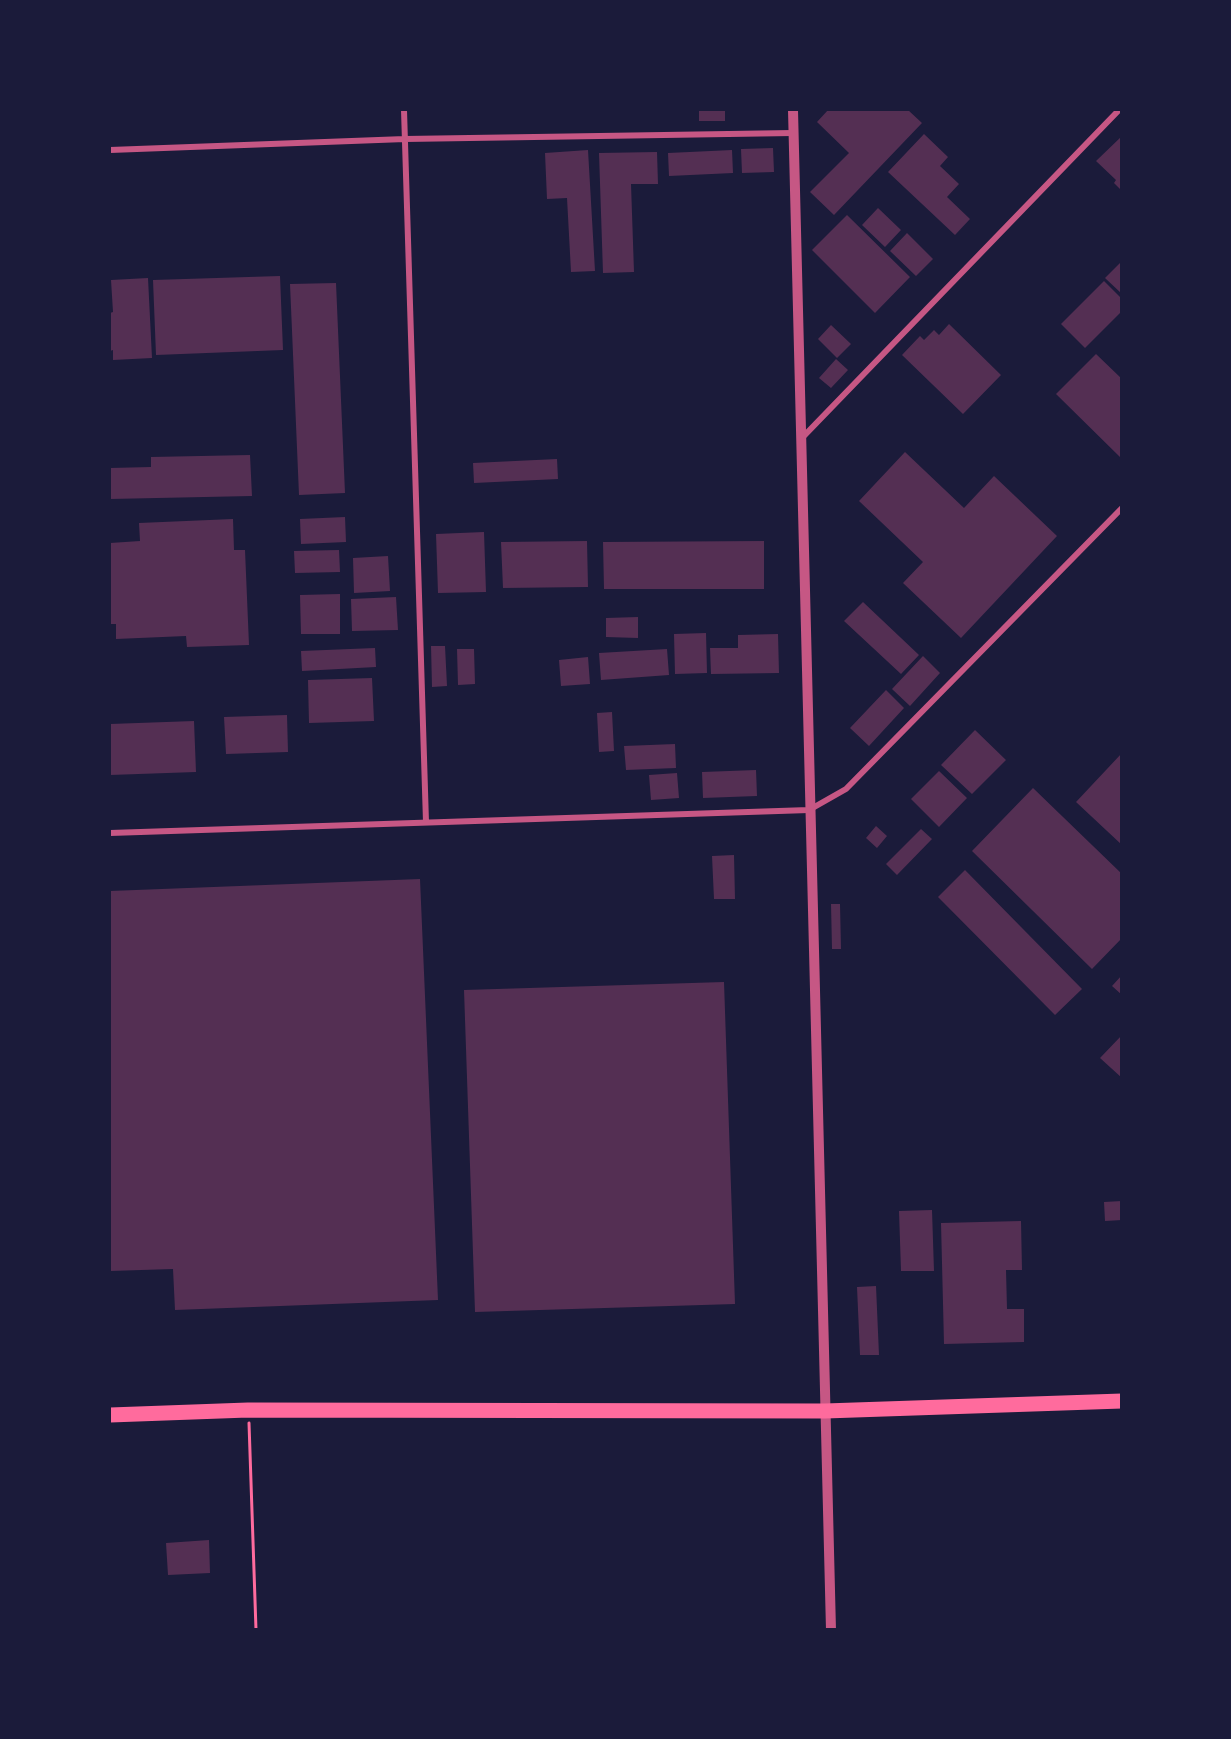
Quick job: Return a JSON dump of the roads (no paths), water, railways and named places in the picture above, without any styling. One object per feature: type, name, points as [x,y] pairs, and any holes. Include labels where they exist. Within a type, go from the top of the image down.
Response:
[{"type":"highway","points":[[110,1415],[249,1410],[825,1411],[1122,1401]]},
{"type":"street","points":[[404,110],[426,822]]},
{"type":"street","points":[[793,110],[799,441],[831,1629]]},
{"type":"street","points":[[799,441],[1119,110]]},
{"type":"street","points":[[110,150],[405,139],[794,133]]},
{"type":"street","points":[[110,833],[809,810],[846,789],[1122,508]]}]
